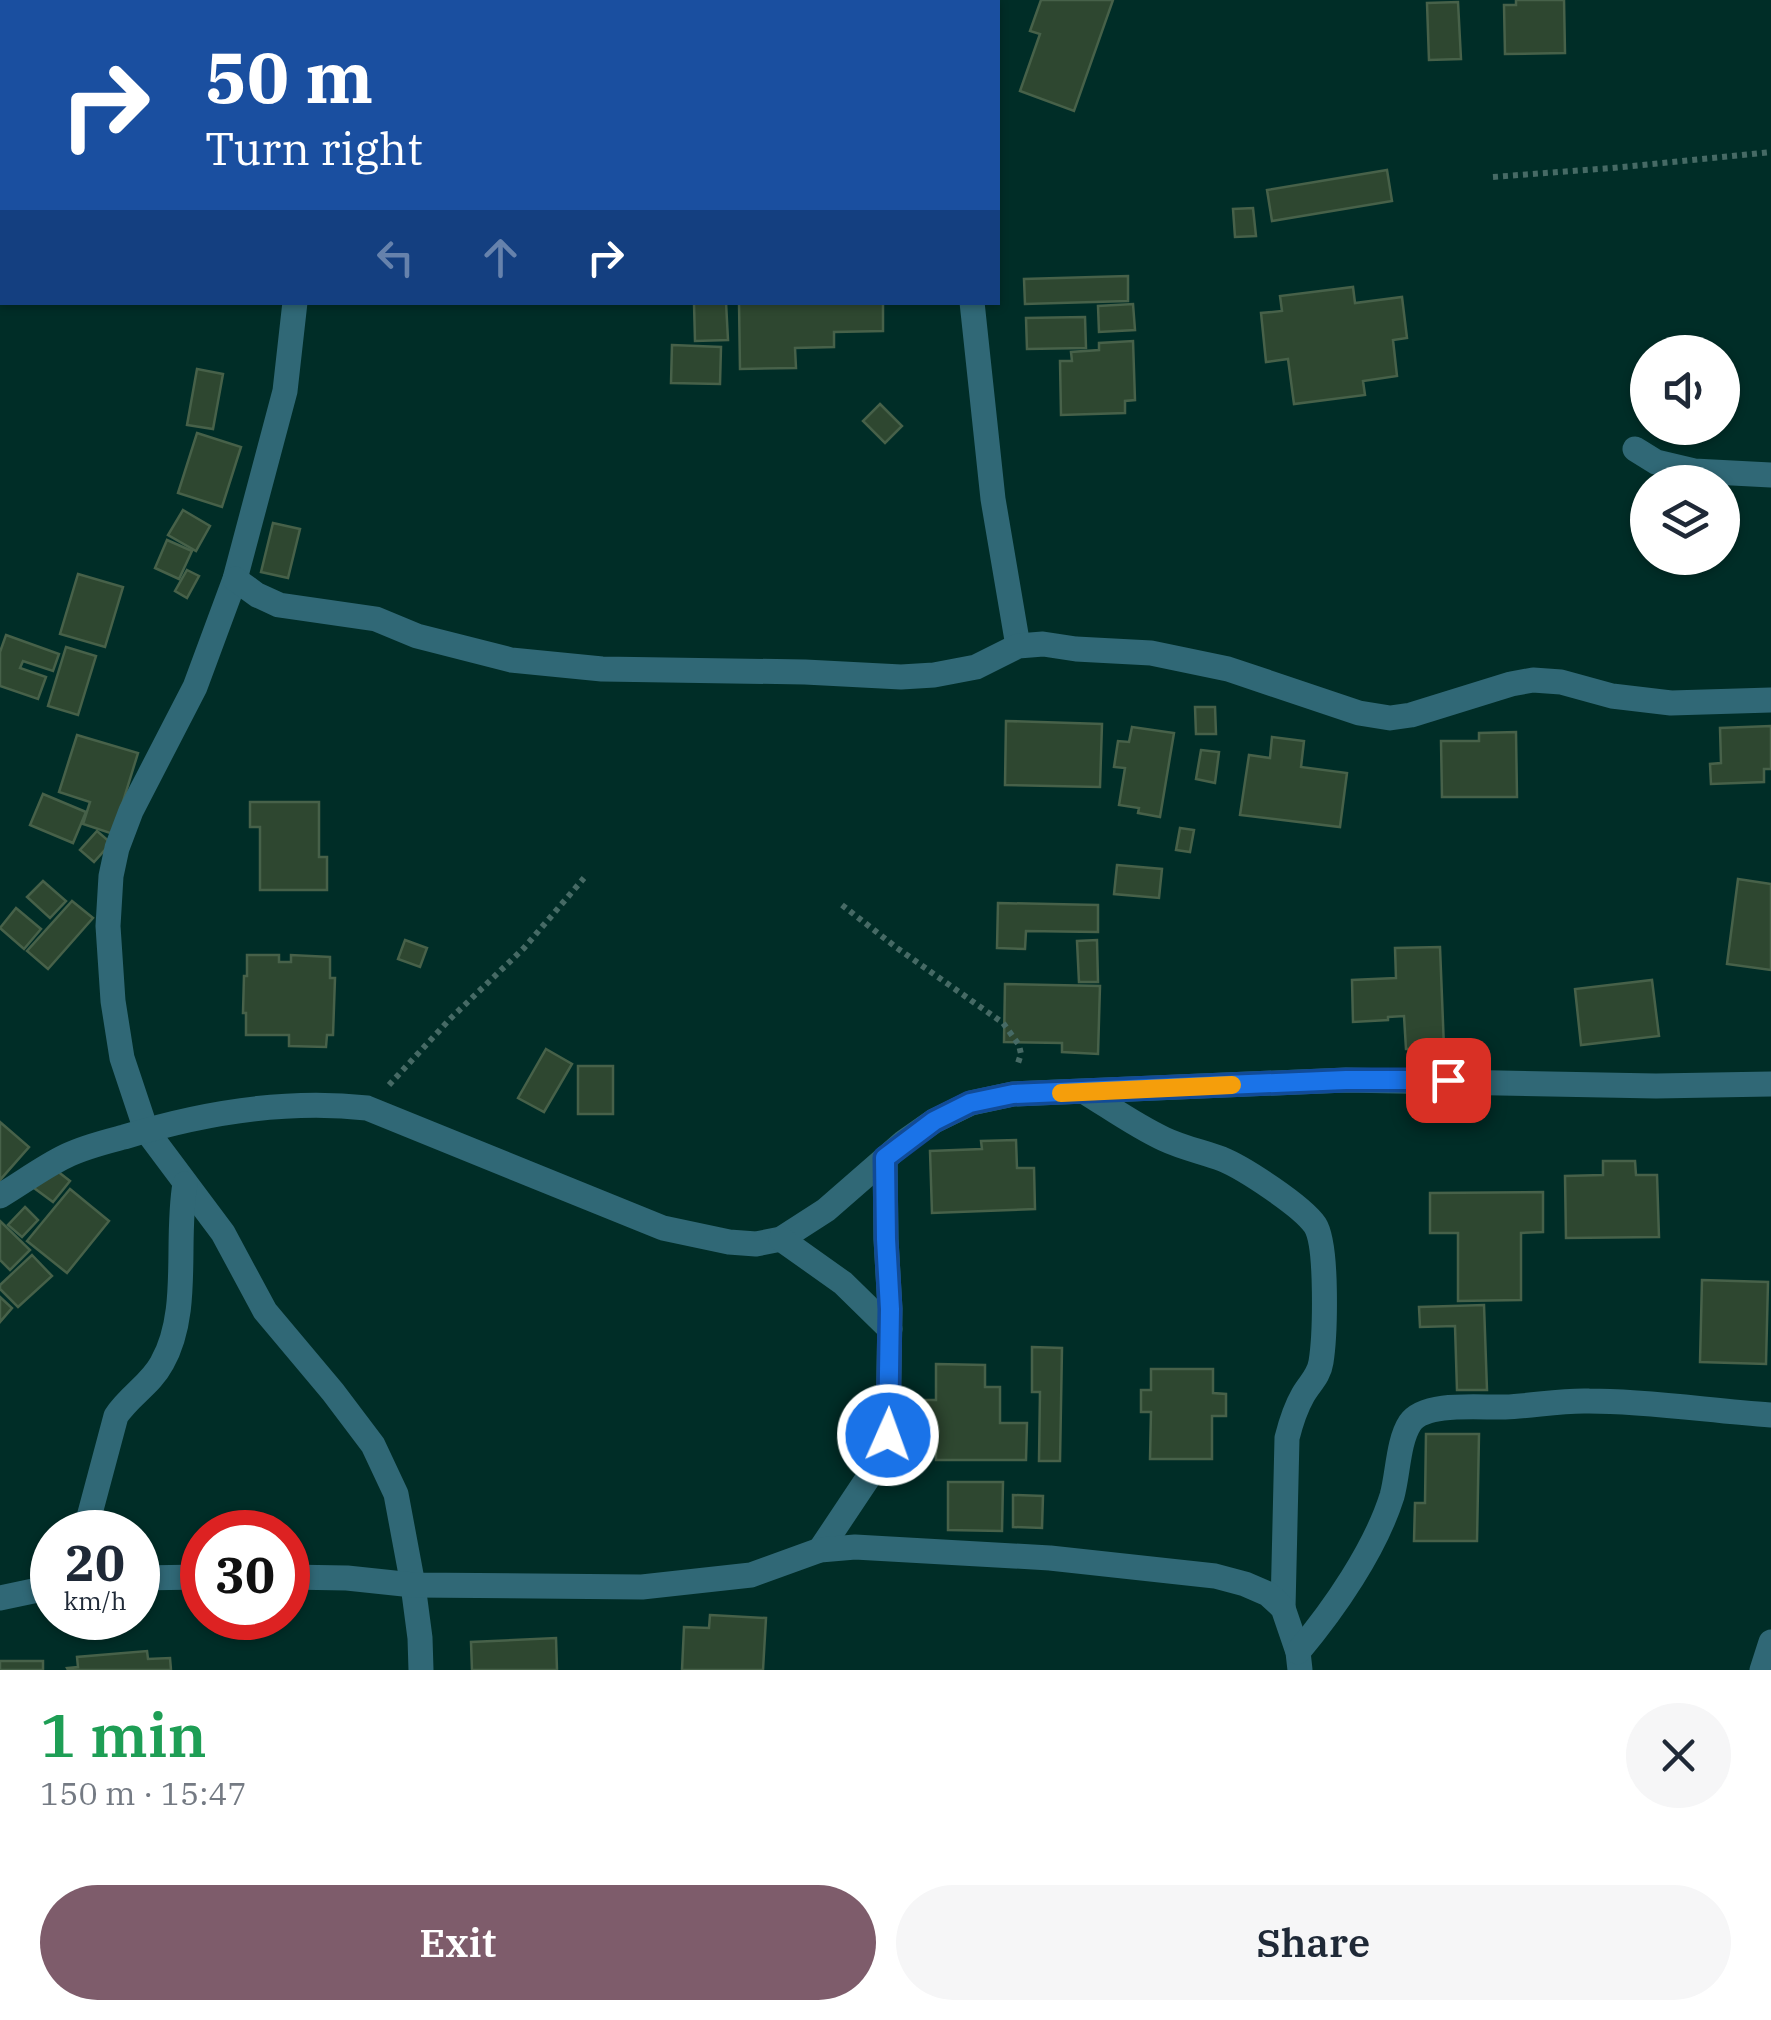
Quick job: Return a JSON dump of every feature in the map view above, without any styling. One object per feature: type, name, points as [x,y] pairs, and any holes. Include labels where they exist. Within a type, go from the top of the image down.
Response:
[{"type":"street","points":[[294,305],[285,391],[235,578],[195,687],[124,827],[111,876],[108,926],[113,1001],[122,1058],[146,1130],[223,1234],[265,1311],[373,1445],[396,1494],[413,1585],[421,1670]]},
{"type":"street","points":[[972,305],[994,499],[1018,646]]},
{"type":"street","points":[[1635,448],[1656,462],[1694,472],[1771,475]]},
{"type":"street","points":[[235,578],[278,605],[376,619],[417,636],[512,660],[602,668],[901,678],[976,666],[1018,646],[1043,644],[1150,653],[1228,668],[1358,713],[1390,718],[1533,680],[1671,703],[1771,700]]},
{"type":"street","points":[[0,1196],[69,1154],[146,1130],[254,1108],[337,1105],[367,1108],[663,1228],[756,1244],[781,1238],[826,1210],[934,1121],[970,1103],[1013,1094],[1346,1080],[1656,1086],[1771,1084]]},
{"type":"street","points":[[1085,1092],[1163,1138],[1225,1160],[1253,1177],[1301,1211],[1315,1225],[1320,1237],[1322,1360],[1318,1375],[1292,1414],[1287,1438],[1283,1608],[1299,1661]]},
{"type":"street","points":[[820,1550],[880,1460],[888,1435],[890,1329],[885,1158]]},
{"type":"street","points":[[91,1510],[116,1416],[126,1400],[154,1376],[170,1348],[178,1302],[185,1184]]},
{"type":"street","points":[[781,1238],[843,1282],[890,1329]]},
{"type":"street","points":[[1299,1661],[1369,1548],[1392,1497],[1404,1440],[1414,1418],[1442,1408],[1591,1400],[1771,1416]]},
{"type":"street","points":[[310,1577],[413,1585],[642,1587],[750,1574],[820,1550],[856,1547],[1050,1558],[1215,1576],[1268,1594],[1283,1608]]},
{"type":"street","points":[[0,1598],[30,1592]]},
{"type":"street","points":[[1762,1670],[1771,1642]]},
{"type":"path","points":[[1493,177],[1771,152]]},
{"type":"path","points":[[367,1108],[450,1018],[524,948],[584,878]]},
{"type":"path","points":[[842,905],[1003,1023],[1021,1054],[1016,1066],[988,1099]]},
{"type":"building","points":[[1041,0],[1113,0],[1074,111],[1020,91],[1040,34],[1030,31]]},
{"type":"building","points":[[1516,0],[1564,0],[1565,53],[1505,54],[1504,5],[1516,5]]},
{"type":"building","points":[[1458,2],[1461,59],[1429,60],[1427,3]]},
{"type":"building","points":[[1387,170],[1392,201],[1272,221],[1267,190]]},
{"type":"building","points":[[1253,208],[1256,236],[1235,237],[1233,209]]},
{"type":"building","points":[[1128,276],[1128,301],[1025,304],[1024,279]]},
{"type":"building","points":[[1353,287],[1355,303],[1402,297],[1407,338],[1393,340],[1397,376],[1363,381],[1365,395],[1294,404],[1288,359],[1266,362],[1261,313],[1282,311],[1280,296]]},
{"type":"building","points":[[1133,304],[1135,330],[1099,332],[1098,306]]},
{"type":"building","points":[[694,305],[726,305],[728,340],[695,341]]},
{"type":"building","points":[[739,305],[883,305],[883,331],[834,332],[834,347],[795,348],[796,368],[740,369]]},
{"type":"building","points":[[1085,317],[1086,348],[1027,349],[1026,318]]},
{"type":"building","points":[[1133,341],[1135,400],[1125,401],[1125,413],[1061,415],[1060,361],[1072,361],[1071,352],[1099,350],[1099,343]]},
{"type":"building","points":[[672,345],[721,347],[720,384],[671,383]]},
{"type":"building","points":[[197,369],[223,374],[213,429],[187,425]]},
{"type":"building","points":[[880,404],[902,426],[885,443],[863,421]]},
{"type":"building","points":[[197,433],[241,447],[222,507],[178,493]]},
{"type":"building","points":[[183,510],[210,526],[196,551],[168,535]]},
{"type":"building","points":[[273,523],[300,529],[288,578],[261,572]]},
{"type":"building","points":[[167,540],[192,551],[179,579],[155,568]]},
{"type":"building","points":[[187,570],[199,576],[187,598],[175,591]]},
{"type":"building","points":[[78,574],[123,587],[105,647],[60,634]]},
{"type":"building","points":[[6,635],[59,654],[53,671],[23,661],[20,668],[46,677],[38,699],[0,686],[0,652]]},
{"type":"building","points":[[66,647],[96,656],[78,715],[48,706]]},
{"type":"building","points":[[1195,707],[1215,707],[1216,734],[1196,734]]},
{"type":"building","points":[[1006,721],[1102,724],[1100,787],[1005,785]]},
{"type":"building","points":[[1771,726],[1771,769],[1764,769],[1764,782],[1711,784],[1710,764],[1721,763],[1720,728]]},
{"type":"building","points":[[1132,727],[1174,733],[1160,817],[1119,805],[1125,768],[1114,767],[1118,741],[1129,742]]},
{"type":"building","points":[[1516,732],[1517,797],[1442,797],[1441,741],[1479,741],[1479,733]]},
{"type":"building","points":[[77,735],[138,753],[113,834],[83,824],[90,802],[59,792]]},
{"type":"building","points":[[1272,737],[1304,741],[1301,767],[1347,773],[1340,827],[1240,815],[1249,755],[1270,758]]},
{"type":"building","points":[[1201,750],[1219,752],[1215,783],[1196,779]]},
{"type":"building","points":[[43,794],[86,812],[73,843],[30,825]]},
{"type":"building","points":[[250,802],[319,802],[319,857],[327,857],[327,890],[260,890],[260,827],[250,827]]},
{"type":"building","points":[[1180,828],[1194,830],[1190,852],[1176,850]]},
{"type":"building","points":[[97,831],[111,843],[94,862],[80,850]]},
{"type":"building","points":[[1117,865],[1162,869],[1159,898],[1114,894]]},
{"type":"building","points":[[1738,879],[1771,884],[1771,970],[1727,964]]},
{"type":"building","points":[[43,881],[66,901],[50,918],[27,897]]},
{"type":"building","points":[[72,901],[93,918],[48,969],[27,951]]},
{"type":"building","points":[[998,903],[1098,905],[1098,932],[1026,931],[1025,949],[997,948]]},
{"type":"building","points":[[16,908],[41,929],[24,949],[0,928]]},
{"type":"building","points":[[405,940],[427,948],[420,967],[398,959]]},
{"type":"building","points":[[1097,940],[1098,982],[1079,982],[1077,941]]},
{"type":"building","points":[[1440,947],[1444,1048],[1406,1049],[1404,1016],[1353,1022],[1352,980],[1396,978],[1395,948]]},
{"type":"building","points":[[247,955],[279,955],[279,962],[291,962],[291,955],[330,957],[330,978],[335,978],[333,1035],[327,1035],[326,1047],[289,1046],[289,1035],[246,1035],[243,1013]]},
{"type":"building","points":[[1652,980],[1659,1036],[1581,1045],[1575,989]]},
{"type":"building","points":[[1005,984],[1100,986],[1098,1054],[1062,1052],[1062,1043],[1004,1042]]},
{"type":"building","points":[[546,1049],[572,1064],[544,1112],[518,1098]]},
{"type":"building","points":[[578,1066],[613,1066],[613,1114],[578,1114]]},
{"type":"building","points":[[0,1122],[29,1147],[0,1180]]},
{"type":"building","points":[[1016,1140],[1017,1168],[1034,1168],[1035,1209],[932,1213],[930,1151],[982,1149],[981,1141]]},
{"type":"building","points":[[1603,1161],[1635,1161],[1636,1175],[1657,1175],[1659,1237],[1566,1238],[1565,1176],[1603,1175]]},
{"type":"building","points":[[52,1167],[70,1181],[53,1202],[34,1188]]},
{"type":"building","points":[[70,1189],[109,1221],[67,1273],[27,1241]]},
{"type":"building","points":[[1543,1192],[1543,1232],[1521,1233],[1521,1300],[1458,1301],[1458,1233],[1430,1233],[1430,1193]]},
{"type":"building","points":[[25,1207],[38,1220],[22,1237],[8,1225]]},
{"type":"building","points":[[0,1221],[30,1250],[10,1270],[0,1260]]},
{"type":"building","points":[[32,1255],[52,1276],[18,1307],[0,1285]]},
{"type":"building","points":[[1702,1280],[1768,1282],[1766,1364],[1700,1362]]},
{"type":"building","points":[[0,1297],[12,1308],[0,1322]]},
{"type":"building","points":[[1484,1305],[1487,1390],[1457,1390],[1455,1326],[1420,1327],[1419,1307]]},
{"type":"building","points":[[1032,1347],[1062,1348],[1060,1461],[1039,1461],[1040,1392],[1032,1392]]},
{"type":"building","points":[[936,1364],[985,1365],[985,1387],[1000,1387],[1000,1423],[1027,1423],[1026,1460],[936,1460],[936,1434],[921,1434],[921,1400],[936,1400]]},
{"type":"building","points":[[1151,1369],[1213,1369],[1213,1393],[1226,1394],[1226,1416],[1212,1416],[1212,1459],[1150,1459],[1151,1412],[1141,1412],[1141,1390],[1151,1390]]},
{"type":"building","points":[[1426,1434],[1479,1434],[1477,1541],[1414,1541],[1415,1503],[1425,1503]]},
{"type":"building","points":[[948,1482],[1003,1482],[1002,1531],[948,1530]]},
{"type":"building","points":[[1013,1495],[1043,1496],[1042,1528],[1013,1527]]},
{"type":"building","points":[[710,1615],[766,1618],[763,1670],[682,1670],[684,1627],[709,1628]]},
{"type":"building","points":[[556,1638],[557,1670],[472,1670],[471,1642]]},
{"type":"building","points":[[147,1651],[148,1659],[170,1658],[171,1670],[67,1668],[78,1667],[77,1657]]},
{"type":"building","points":[[0,1661],[43,1661],[43,1670],[0,1670]]},
{"type":"slow traffic","points":[[1061,1093],[1232,1085]]},
{"type":"route","points":[[888,1435],[890,1309],[885,1158],[934,1121],[970,1103],[1013,1094],[1346,1080],[1448,1080]]}]
